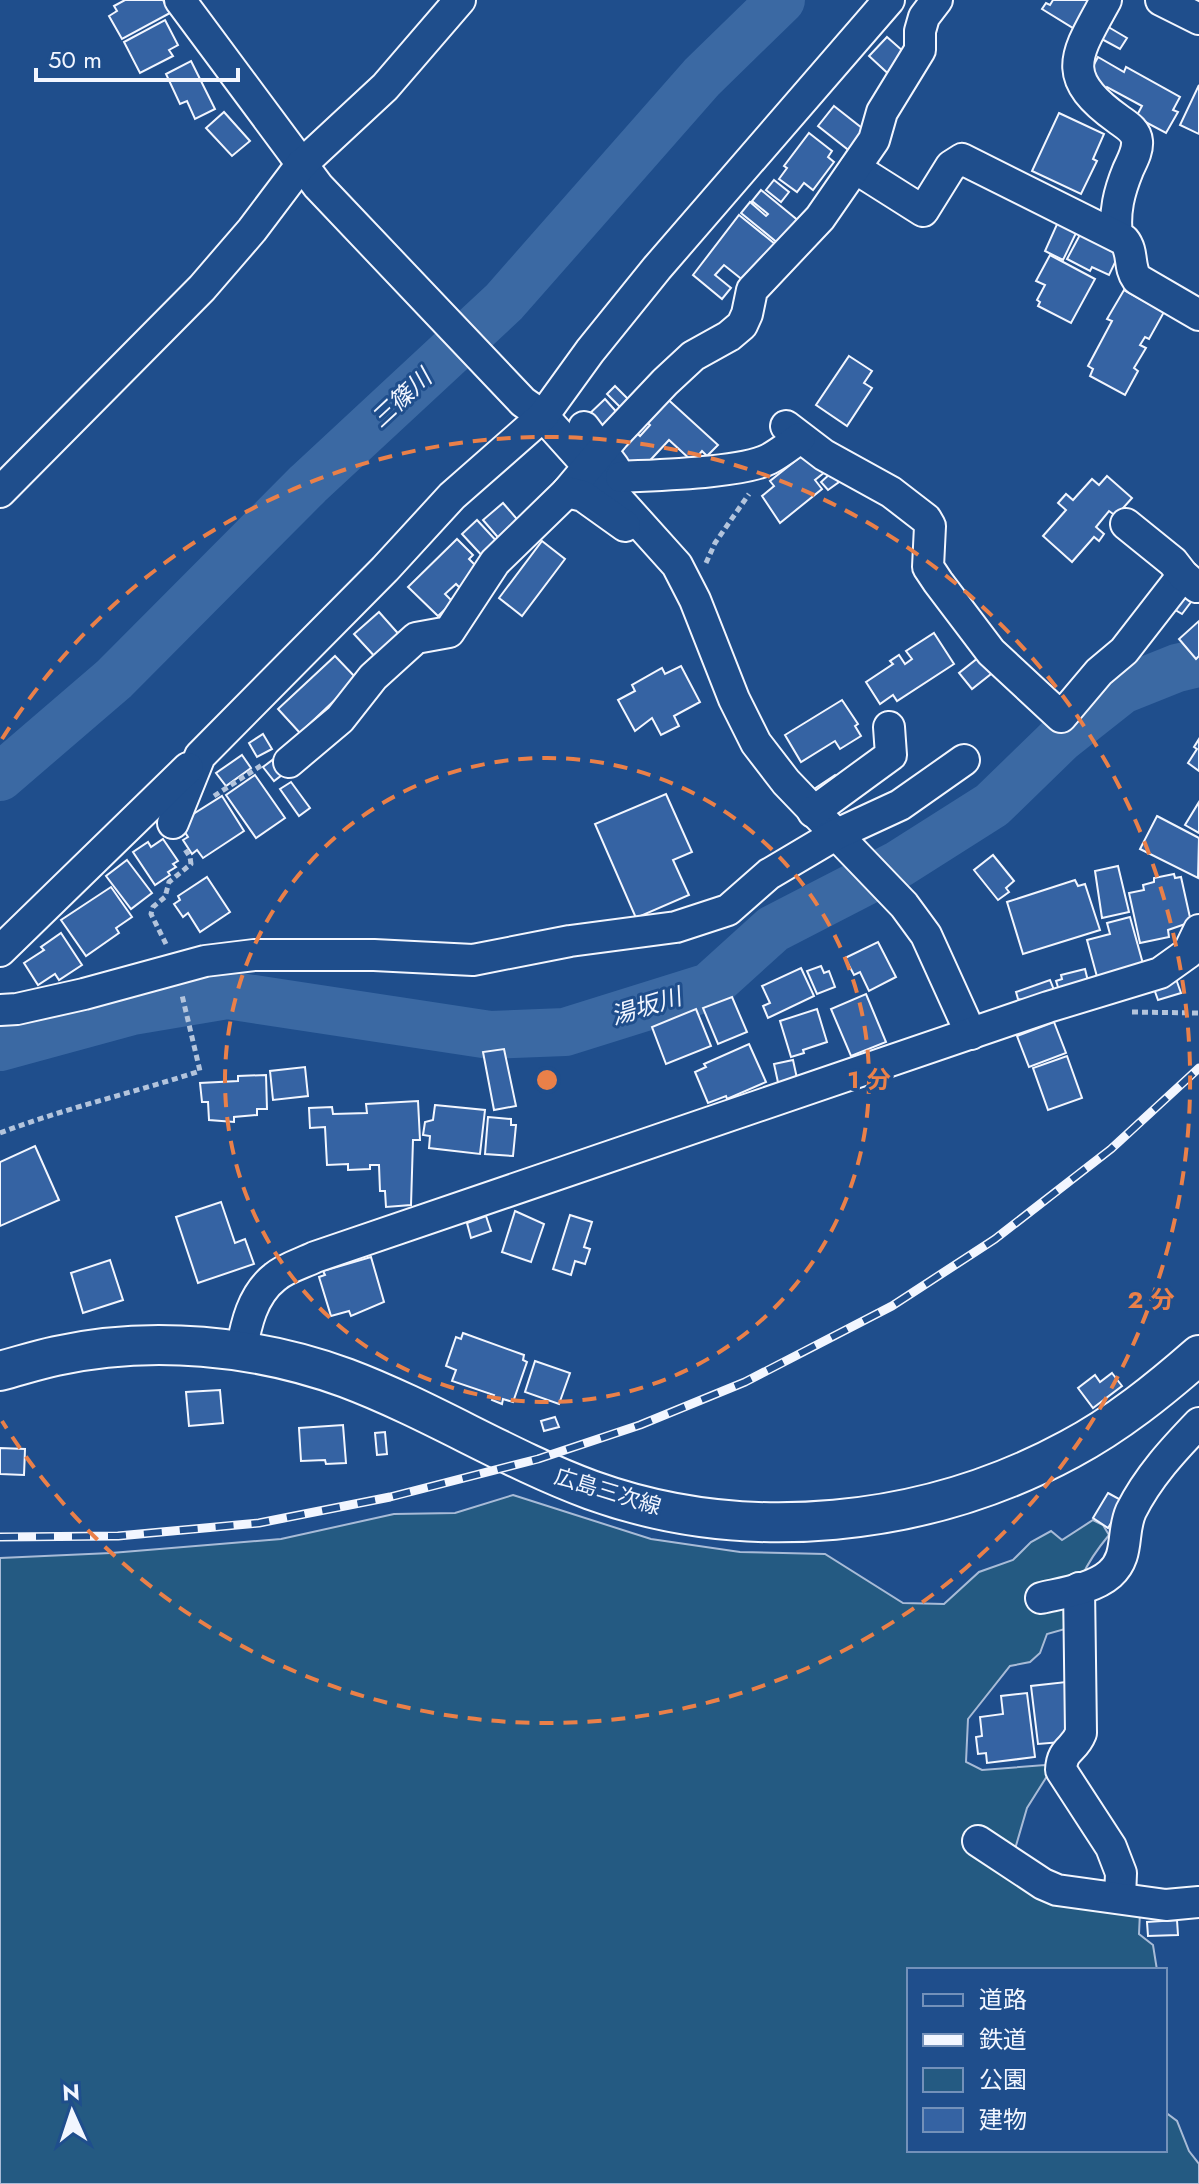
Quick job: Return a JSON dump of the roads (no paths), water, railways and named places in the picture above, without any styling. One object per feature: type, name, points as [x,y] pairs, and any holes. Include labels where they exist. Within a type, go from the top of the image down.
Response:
[{"type":"main road","name":"広島三次線","points":[[0,1371],[57,1356],[107,1349],[180,1347],[241,1351],[301,1363],[348,1379],[537,1469],[594,1491],[714,1518],[775,1522],[837,1519],[898,1511],[957,1496],[1015,1476],[1070,1449],[1123,1416],[1199,1355]]},
{"type":"street","points":[[180,0],[223,54],[309,176],[533,409],[621,477],[650,513],[651,534]]},
{"type":"street","points":[[0,492],[202,288],[252,230],[309,176],[460,0]]},
{"type":"street","points":[[0,951],[200,756],[385,569],[590,351],[657,268],[889,0]]},
{"type":"street","points":[[289,762],[340,719],[373,677],[416,638],[449,632],[495,562],[567,492],[594,459],[684,365],[742,325],[752,290],[820,218],[874,140],[882,112],[920,50],[924,17],[937,0]]},
{"type":"street","points":[[1106,0],[1078,51],[1078,66],[1082,83],[1091,97],[1132,129],[1137,137],[1137,149],[1120,191],[1115,219],[1117,236]]},
{"type":"street","points":[[1161,0],[1199,19]]},
{"type":"street","points":[[855,168],[923,211],[951,166],[962,159],[1117,236],[1130,246],[1132,272],[1137,279],[1199,315]]},
{"type":"street","points":[[584,427],[594,459],[677,565],[756,743],[813,812],[904,905],[926,935],[971,1034]]},
{"type":"street","points":[[621,477],[735,468],[767,461],[793,432],[824,455],[891,492],[926,519],[930,526],[928,567],[938,582],[991,652],[1061,717],[1099,672],[1124,651],[1191,581],[1173,562],[1126,524]]},
{"type":"street","points":[[567,492],[583,496],[638,535],[651,534]]},
{"type":"street","points":[[813,812],[891,755],[889,727]]},
{"type":"street","points":[[173,823],[200,756]]},
{"type":"street","points":[[0,1010],[179,979],[205,961],[254,955],[374,955],[473,960],[570,941],[676,927],[728,910],[769,874],[900,805],[964,760]]},
{"type":"street","points":[[241,1351],[248,1316],[266,1287],[275,1276],[315,1257],[1073,999],[1160,973],[1188,953],[1199,930]]},
{"type":"street","points":[[1041,1598],[1079,1588],[1109,1575],[1119,1564],[1125,1550],[1130,1514],[1140,1496],[1160,1465],[1199,1423]]},
{"type":"street","points":[[1079,1588],[1081,1733],[1078,1742],[1066,1749],[1061,1770],[1111,1847],[1121,1873],[1120,1898]]},
{"type":"street","points":[[978,1841],[1057,1890],[1166,1905],[1199,1902]]},
{"type":"waterway","name":"三篠川","points":[[0,777],[114,679],[308,484],[504,302],[702,77],[781,0]]},
{"type":"waterway","name":"湯坂川","points":[[0,1047],[132,1011],[227,995],[490,1035],[565,1032],[709,987],[773,929],[899,864],[992,805],[1060,739],[1122,690],[1177,668],[1199,663]]},
{"type":"railway","points":[[0,1537],[118,1536],[259,1523],[390,1497],[538,1459],[640,1425],[745,1382],[892,1306],[995,1239],[1111,1149],[1199,1068]]}]
